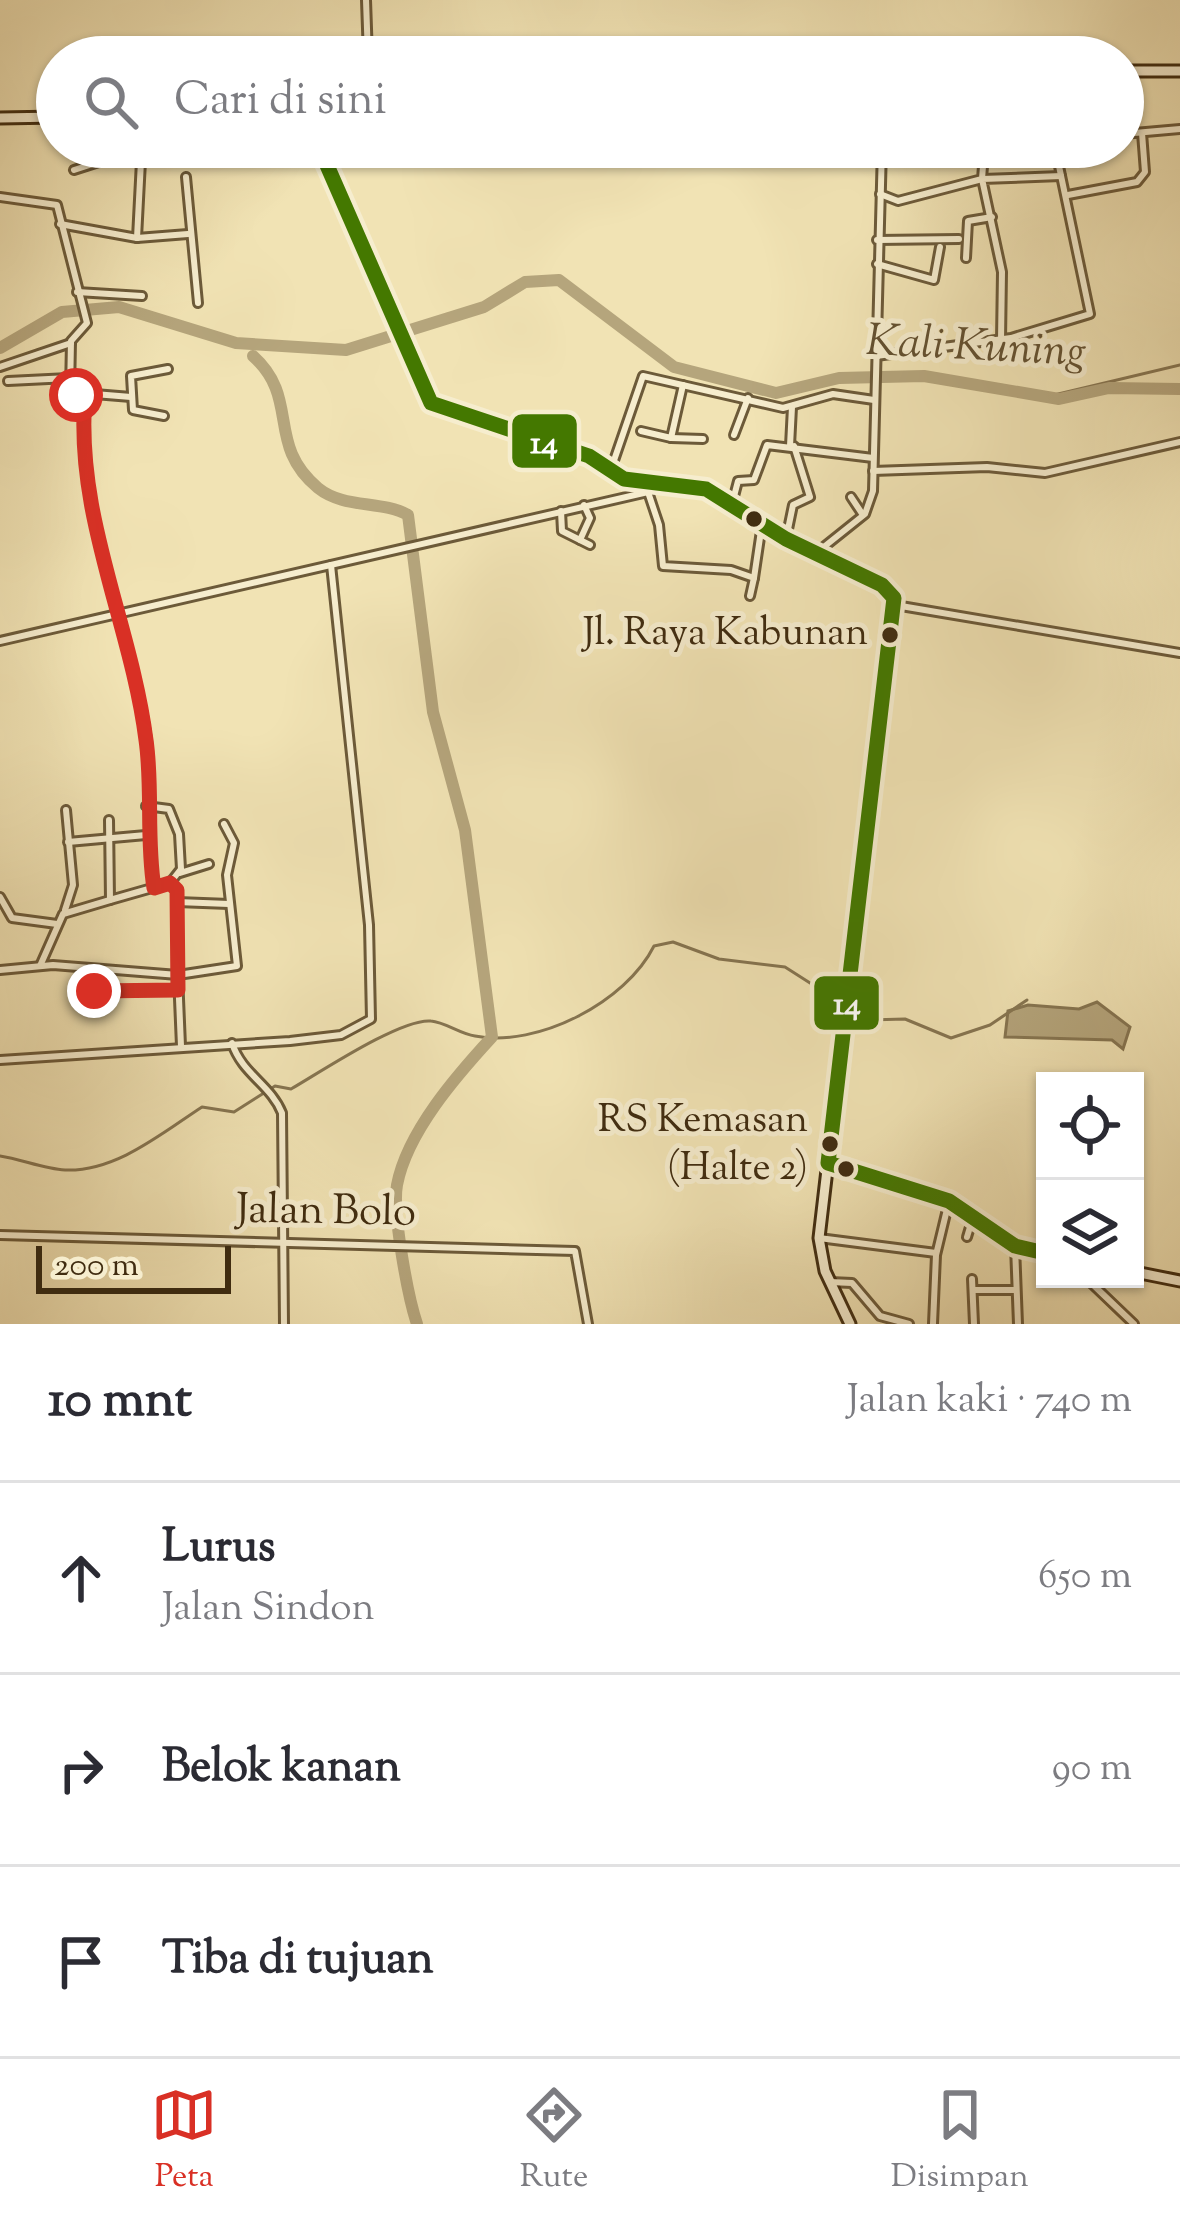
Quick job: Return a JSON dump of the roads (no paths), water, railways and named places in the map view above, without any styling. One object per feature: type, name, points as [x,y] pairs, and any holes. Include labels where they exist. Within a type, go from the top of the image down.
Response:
[{"type":"street","points":[[366,0],[367,36]]},
{"type":"street","points":[[1144,71],[1180,70]]},
{"type":"street","points":[[0,118],[36,117]]},
{"type":"street","points":[[1144,133],[1180,129]]},
{"type":"street","points":[[1067,195],[1137,182],[1145,167],[1144,156]]},
{"type":"street","points":[[74,170],[80,168]]},
{"type":"street","points":[[137,238],[141,168]]},
{"type":"street","points":[[328,168],[422,393],[441,410],[579,452],[646,487],[659,525],[663,566],[706,567],[754,578]]},
{"type":"street","points":[[815,554],[871,506],[881,168]]},
{"type":"street","points":[[983,168],[1002,272],[1001,340]]},
{"type":"street","points":[[876,356],[1001,340],[1090,314],[1059,168]]},
{"type":"street","points":[[880,194],[898,201],[982,179],[1061,176]]},
{"type":"street","points":[[186,177],[198,303]]},
{"type":"street","points":[[0,197],[54,202],[86,323],[71,344],[70,392],[131,397]]},
{"type":"street","points":[[966,258],[968,220],[993,217]]},
{"type":"street","points":[[60,224],[137,238],[188,234]]},
{"type":"street","points":[[878,239],[959,239]]},
{"type":"street","points":[[877,264],[934,280],[940,247]]},
{"type":"street","points":[[78,295],[142,296]]},
{"type":"street","points":[[0,367],[71,344]]},
{"type":"street","points":[[164,416],[135,411],[132,371],[168,369]]},
{"type":"street","points":[[8,382],[69,377]]},
{"type":"street","points":[[610,472],[640,379],[792,406],[833,394],[874,400]]},
{"type":"street","points":[[671,438],[683,385]]},
{"type":"street","points":[[85,396],[83,469],[146,739],[146,835],[154,888]]},
{"type":"street","points":[[734,435],[748,398]]},
{"type":"street","points":[[786,539],[793,505],[810,497],[792,446],[792,406]]},
{"type":"street","points":[[640,431],[703,439]]},
{"type":"street","points":[[873,472],[987,467],[1046,472],[1180,442]]},
{"type":"street","points":[[732,504],[738,481],[754,480],[765,446],[792,446],[830,457],[873,458]]},
{"type":"street","points":[[0,641],[561,511],[646,487],[697,486],[786,539],[882,584],[896,605],[819,1238],[830,1282],[850,1324]]},
{"type":"street","points":[[851,496],[863,515]]},
{"type":"street","points":[[580,541],[590,518],[584,505]]},
{"type":"street","points":[[561,511],[562,531],[590,545]]},
{"type":"street","points":[[750,596],[762,524]]},
{"type":"street","points":[[0,1060],[341,1035],[366,1024],[374,1012],[331,565]]},
{"type":"street","points":[[896,605],[1180,653]]},
{"type":"street","points":[[146,806],[169,809],[179,834],[180,873]]},
{"type":"street","points":[[40,966],[73,885],[66,810]]},
{"type":"street","points":[[109,820],[110,900]]},
{"type":"street","points":[[0,970],[53,965],[178,975],[236,968],[229,904],[234,843],[224,824]]},
{"type":"street","points":[[68,842],[146,835]]},
{"type":"street","points":[[63,914],[170,883],[180,873],[209,864]]},
{"type":"street","points":[[170,883],[177,902],[181,1046]]},
{"type":"street","points":[[0,897],[12,918],[57,924]]},
{"type":"street","points":[[177,902],[229,904]]},
{"type":"street","points":[[48,951],[53,965]]},
{"type":"street","points":[[94,991],[178,990]]},
{"type":"street","points":[[232,1043],[241,1066],[272,1096],[282,1121],[284,1324]]},
{"type":"street","points":[[828,1163],[950,1201],[1015,1246],[1036,1251]]},
{"type":"street","points":[[933,1324],[936,1253],[950,1201]]},
{"type":"street","points":[[967,1237],[974,1214]]},
{"type":"street","name":"Jalan Bolo","points":[[0,1235],[575,1251],[580,1256],[588,1324]]},
{"type":"street","points":[[819,1238],[936,1253]]},
{"type":"street","points":[[1015,1246],[1018,1324]]},
{"type":"street","points":[[1144,1274],[1180,1281]]},
{"type":"street","points":[[972,1279],[974,1324]]},
{"type":"street","points":[[830,1282],[852,1283],[880,1316],[909,1324]]},
{"type":"street","points":[[1096,1288],[1134,1324]]},
{"type":"street","points":[[973,1290],[1015,1290]]},
{"type":"waterway","name":"Kali Kuning","points":[[0,348],[62,312],[119,307],[236,343],[346,350],[484,307],[525,282],[559,280],[674,367],[776,393],[839,378],[924,376],[1059,399],[1109,388],[1180,389]]},
{"type":"waterway","points":[[253,356],[276,389],[292,455],[318,488],[339,499],[408,515],[433,712],[465,830],[492,1037],[422,1125],[397,1185],[399,1234],[417,1324]]},
{"type":"waterway","points":[[1054,395],[1180,365]]},
{"type":"waterway","points":[[0,1156],[65,1170],[102,1165],[138,1149],[202,1107],[234,1112],[275,1086],[291,1089],[381,1037],[418,1022],[500,1038],[552,1028],[602,1002],[641,966],[654,946],[673,942],[719,959],[785,967],[868,1020],[905,1019],[951,1038],[990,1025],[1027,1000]]},
{"type":"place","name":"Jl. Raya Kabunan","points":[[890,635]]},
{"type":"place","name":"RS Kemasan (Halte 2)","points":[[830,1144]]}]
